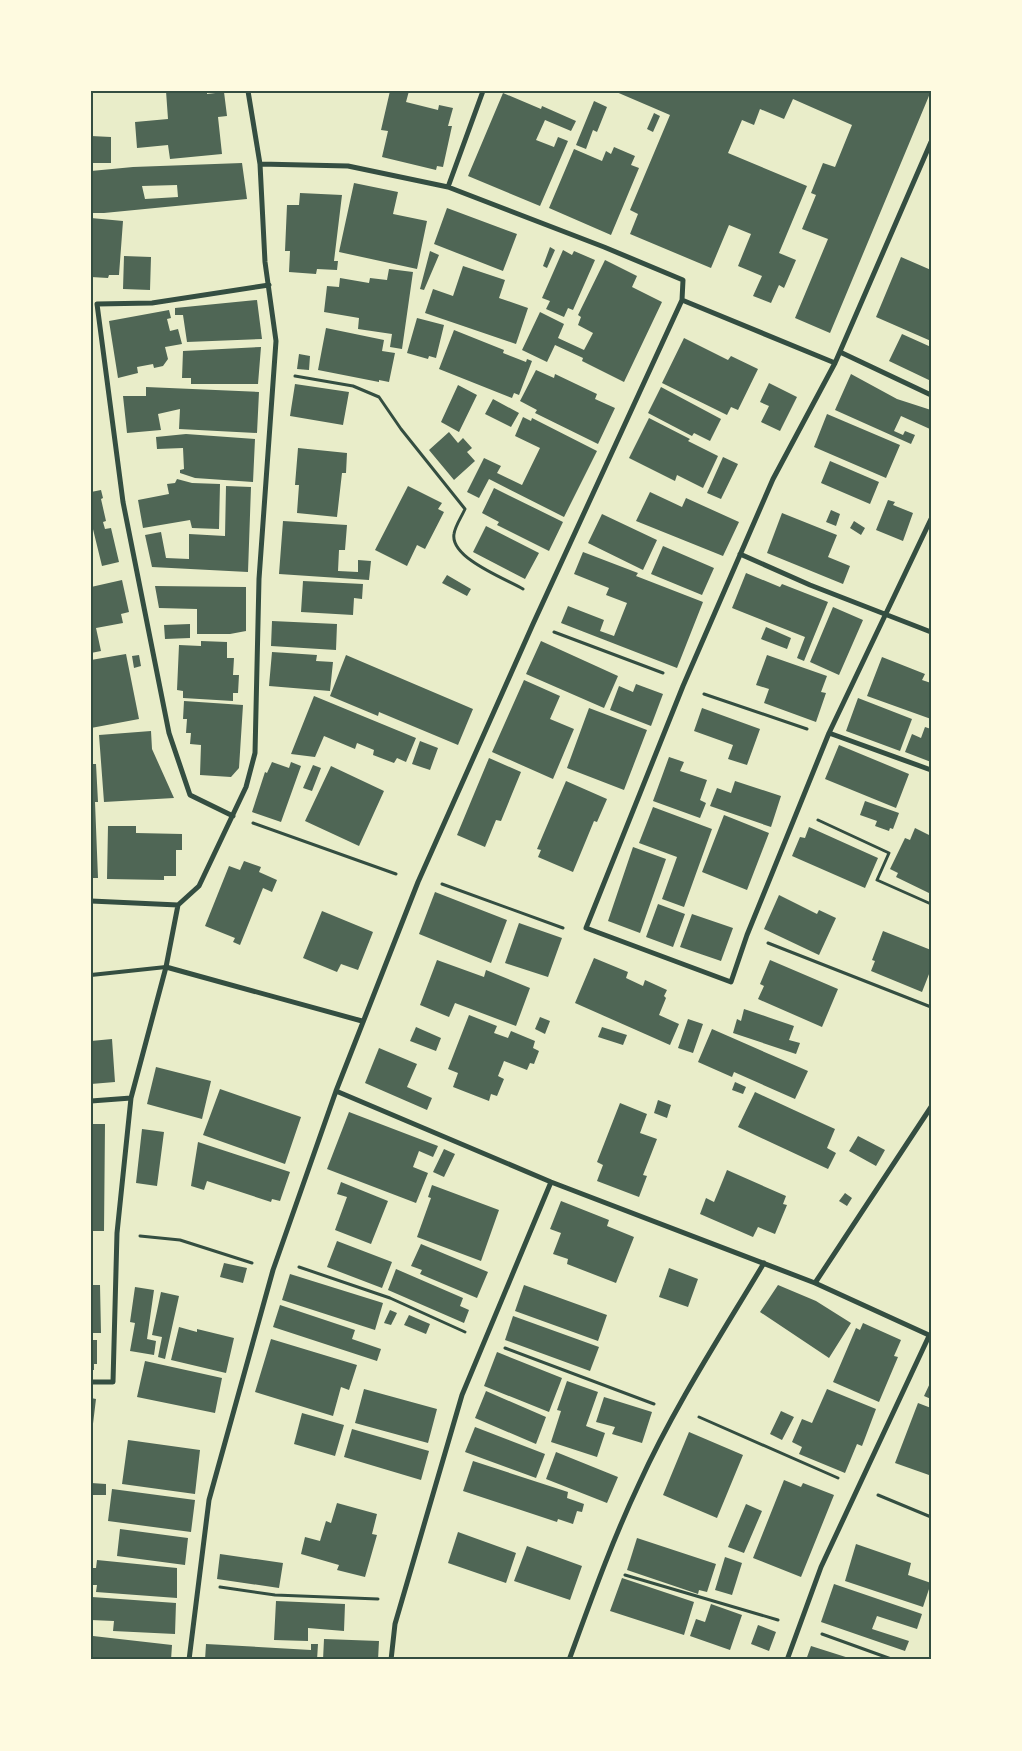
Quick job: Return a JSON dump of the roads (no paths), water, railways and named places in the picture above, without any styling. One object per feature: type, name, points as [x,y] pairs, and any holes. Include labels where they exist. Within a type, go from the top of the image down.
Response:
[{"type":"street","points":[[91,1382],[113,1382],[117,1233],[131,1098],[166,967],[178,905],[199,886],[246,787],[255,753],[259,579],[276,341],[265,262],[260,164],[248,91]]},
{"type":"street","points":[[448,187],[483,91]]},
{"type":"street","points":[[931,142],[835,363],[772,479],[683,686],[586,928],[730,982],[746,935],[829,733],[931,519]]},
{"type":"street","points":[[189,1660],[209,1500],[273,1270],[336,1091],[418,882],[544,599],[682,300],[683,280],[604,247],[448,187],[348,166],[260,164]]},
{"type":"street","points":[[233,816],[190,795],[169,733],[123,502],[97,304],[152,302],[269,285]]},
{"type":"street","points":[[682,300],[835,363]]},
{"type":"street","points":[[840,352],[931,394]]},
{"type":"street","points":[[740,554],[810,585],[931,632]]},
{"type":"street","points":[[829,733],[931,770]]},
{"type":"street","points":[[91,901],[178,905]]},
{"type":"street","points":[[166,967],[362,1021]]},
{"type":"street","points":[[336,1091],[550,1182],[815,1283],[930,1336],[821,1568],[787,1660]]},
{"type":"street","points":[[91,1101],[131,1098]]},
{"type":"street","points":[[815,1283],[931,1107]]},
{"type":"street","points":[[391,1660],[395,1624],[401,1599],[462,1395],[550,1182]]},
{"type":"street","points":[[569,1660],[602,1568],[639,1482],[678,1407],[764,1263]]},
{"type":"lane","points":[[91,975],[166,967]]}]
